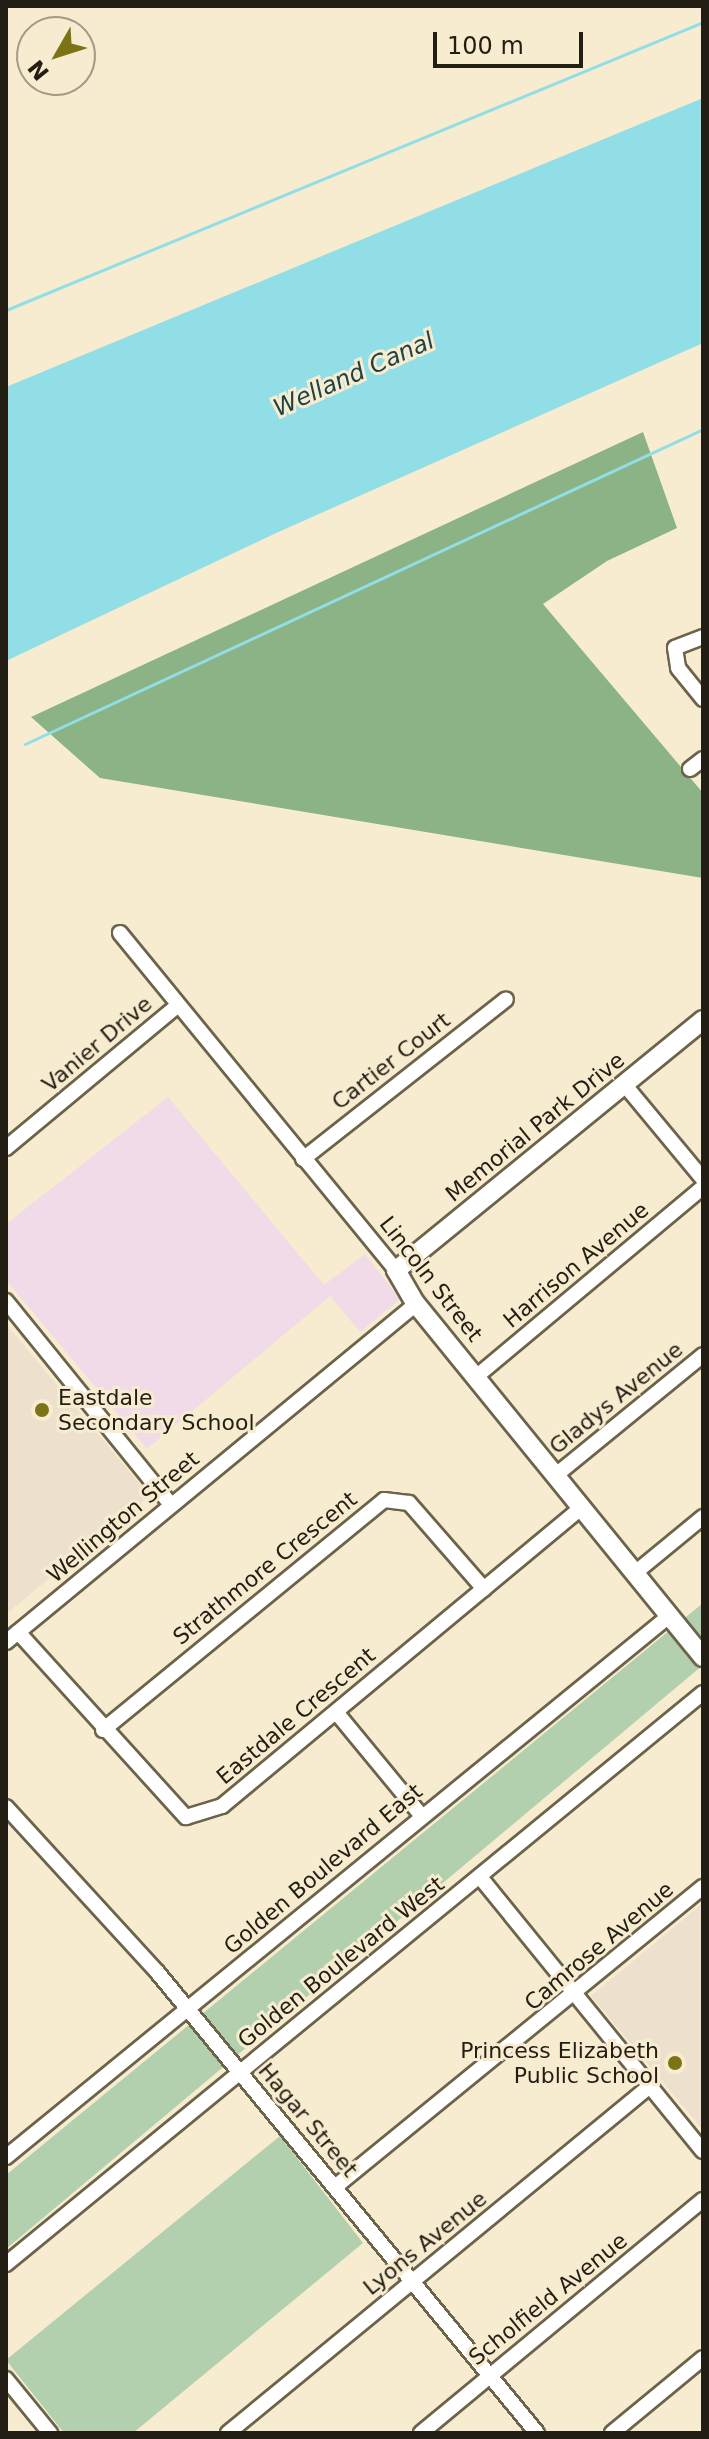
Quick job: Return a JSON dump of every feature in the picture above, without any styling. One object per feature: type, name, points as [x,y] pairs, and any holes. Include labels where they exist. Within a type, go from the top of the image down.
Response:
[{"type":"main road","name":"Memorial Park Drive","points":[[396,1270],[703,1020]]},
{"type":"main road","name":"Lincoln Street","points":[[396,1270],[416,1304],[703,1657]]},
{"type":"street","points":[[703,637],[675,648],[678,668],[703,699]]},
{"type":"street","points":[[690,769],[703,759]]},
{"type":"street","name":"Lincoln Street","points":[[120,933],[396,1270]]},
{"type":"street","name":"Cartier Court","points":[[303,1159],[506,999]]},
{"type":"street","name":"Vanier Drive","points":[[6,1148],[178,1005]]},
{"type":"street","points":[[624,1084],[703,1179]]},
{"type":"street","name":"Harrison Avenue","points":[[477,1376],[703,1187]]},
{"type":"street","points":[[6,1301],[171,1505]]},
{"type":"street","name":"Wellington Street","points":[[12,1637],[416,1304]]},
{"type":"street","name":"Gladys Avenue","points":[[556,1475],[703,1355]]},
{"type":"street","name":"Strathmore Crescent","points":[[103,1730],[384,1500],[409,1503],[484,1589]]},
{"type":"street","name":"Eastdale Crescent","points":[[12,1637],[186,1817],[222,1806],[582,1507]]},
{"type":"street","points":[[635,1573],[703,1517]]},
{"type":"street","name":"Golden Boulevard East","points":[[6,2157],[190,2010],[420,1814],[669,1616]]},
{"type":"street","name":"Golden Boulevard West","points":[[6,2264],[703,1693]]},
{"type":"street","points":[[336,1712],[420,1814]]},
{"type":"street","name":"Hagar Street","points":[[6,1807],[190,2010],[537,2433]]},
{"type":"street","points":[[480,1877],[703,2151]]},
{"type":"street","name":"Camrose Avenue","points":[[335,2187],[576,1995],[703,1887]]},
{"type":"street","name":"Lyons Avenue","points":[[228,2433],[650,2086]]},
{"type":"street","name":"Scholfield Avenue","points":[[421,2433],[703,2200]]},
{"type":"street","points":[[612,2433],[703,2358]]},
{"type":"street","points":[[6,2379],[46,2431]]},
{"type":"shaded area","points":[[168,1097],[324,1285],[365,1254],[400,1299],[360,1332],[330,1296],[147,1449],[6,1280],[6,1224]]},
{"type":"shaded area","name":"Eastdale Secondary School","points":[[6,1324],[150,1496],[6,1614]]},
{"type":"shaded area","name":"Princess Elizabeth Public School","points":[[703,1903],[703,2130],[591,1996]]},
{"type":"green space","points":[[643,432],[677,528],[607,561],[543,604],[703,793],[703,878],[100,778],[31,717]]},
{"type":"green space","points":[[703,1603],[703,1665],[6,2249],[6,2175]]},
{"type":"green space","points":[[280,2136],[363,2243],[133,2433],[64,2433],[6,2360]]},
{"type":"water","name":"Welland Canal","points":[[703,98],[703,343],[274,534],[6,661],[6,387]]},
{"type":"waterway","points":[[6,310],[703,22]]},
{"type":"waterway","points":[[25,744],[703,429]]},
{"type":"place","name":"Eastdale Secondary School","points":[[42,1410]]},
{"type":"place","name":"Princess Elizabeth Public School","points":[[675,2063]]}]
